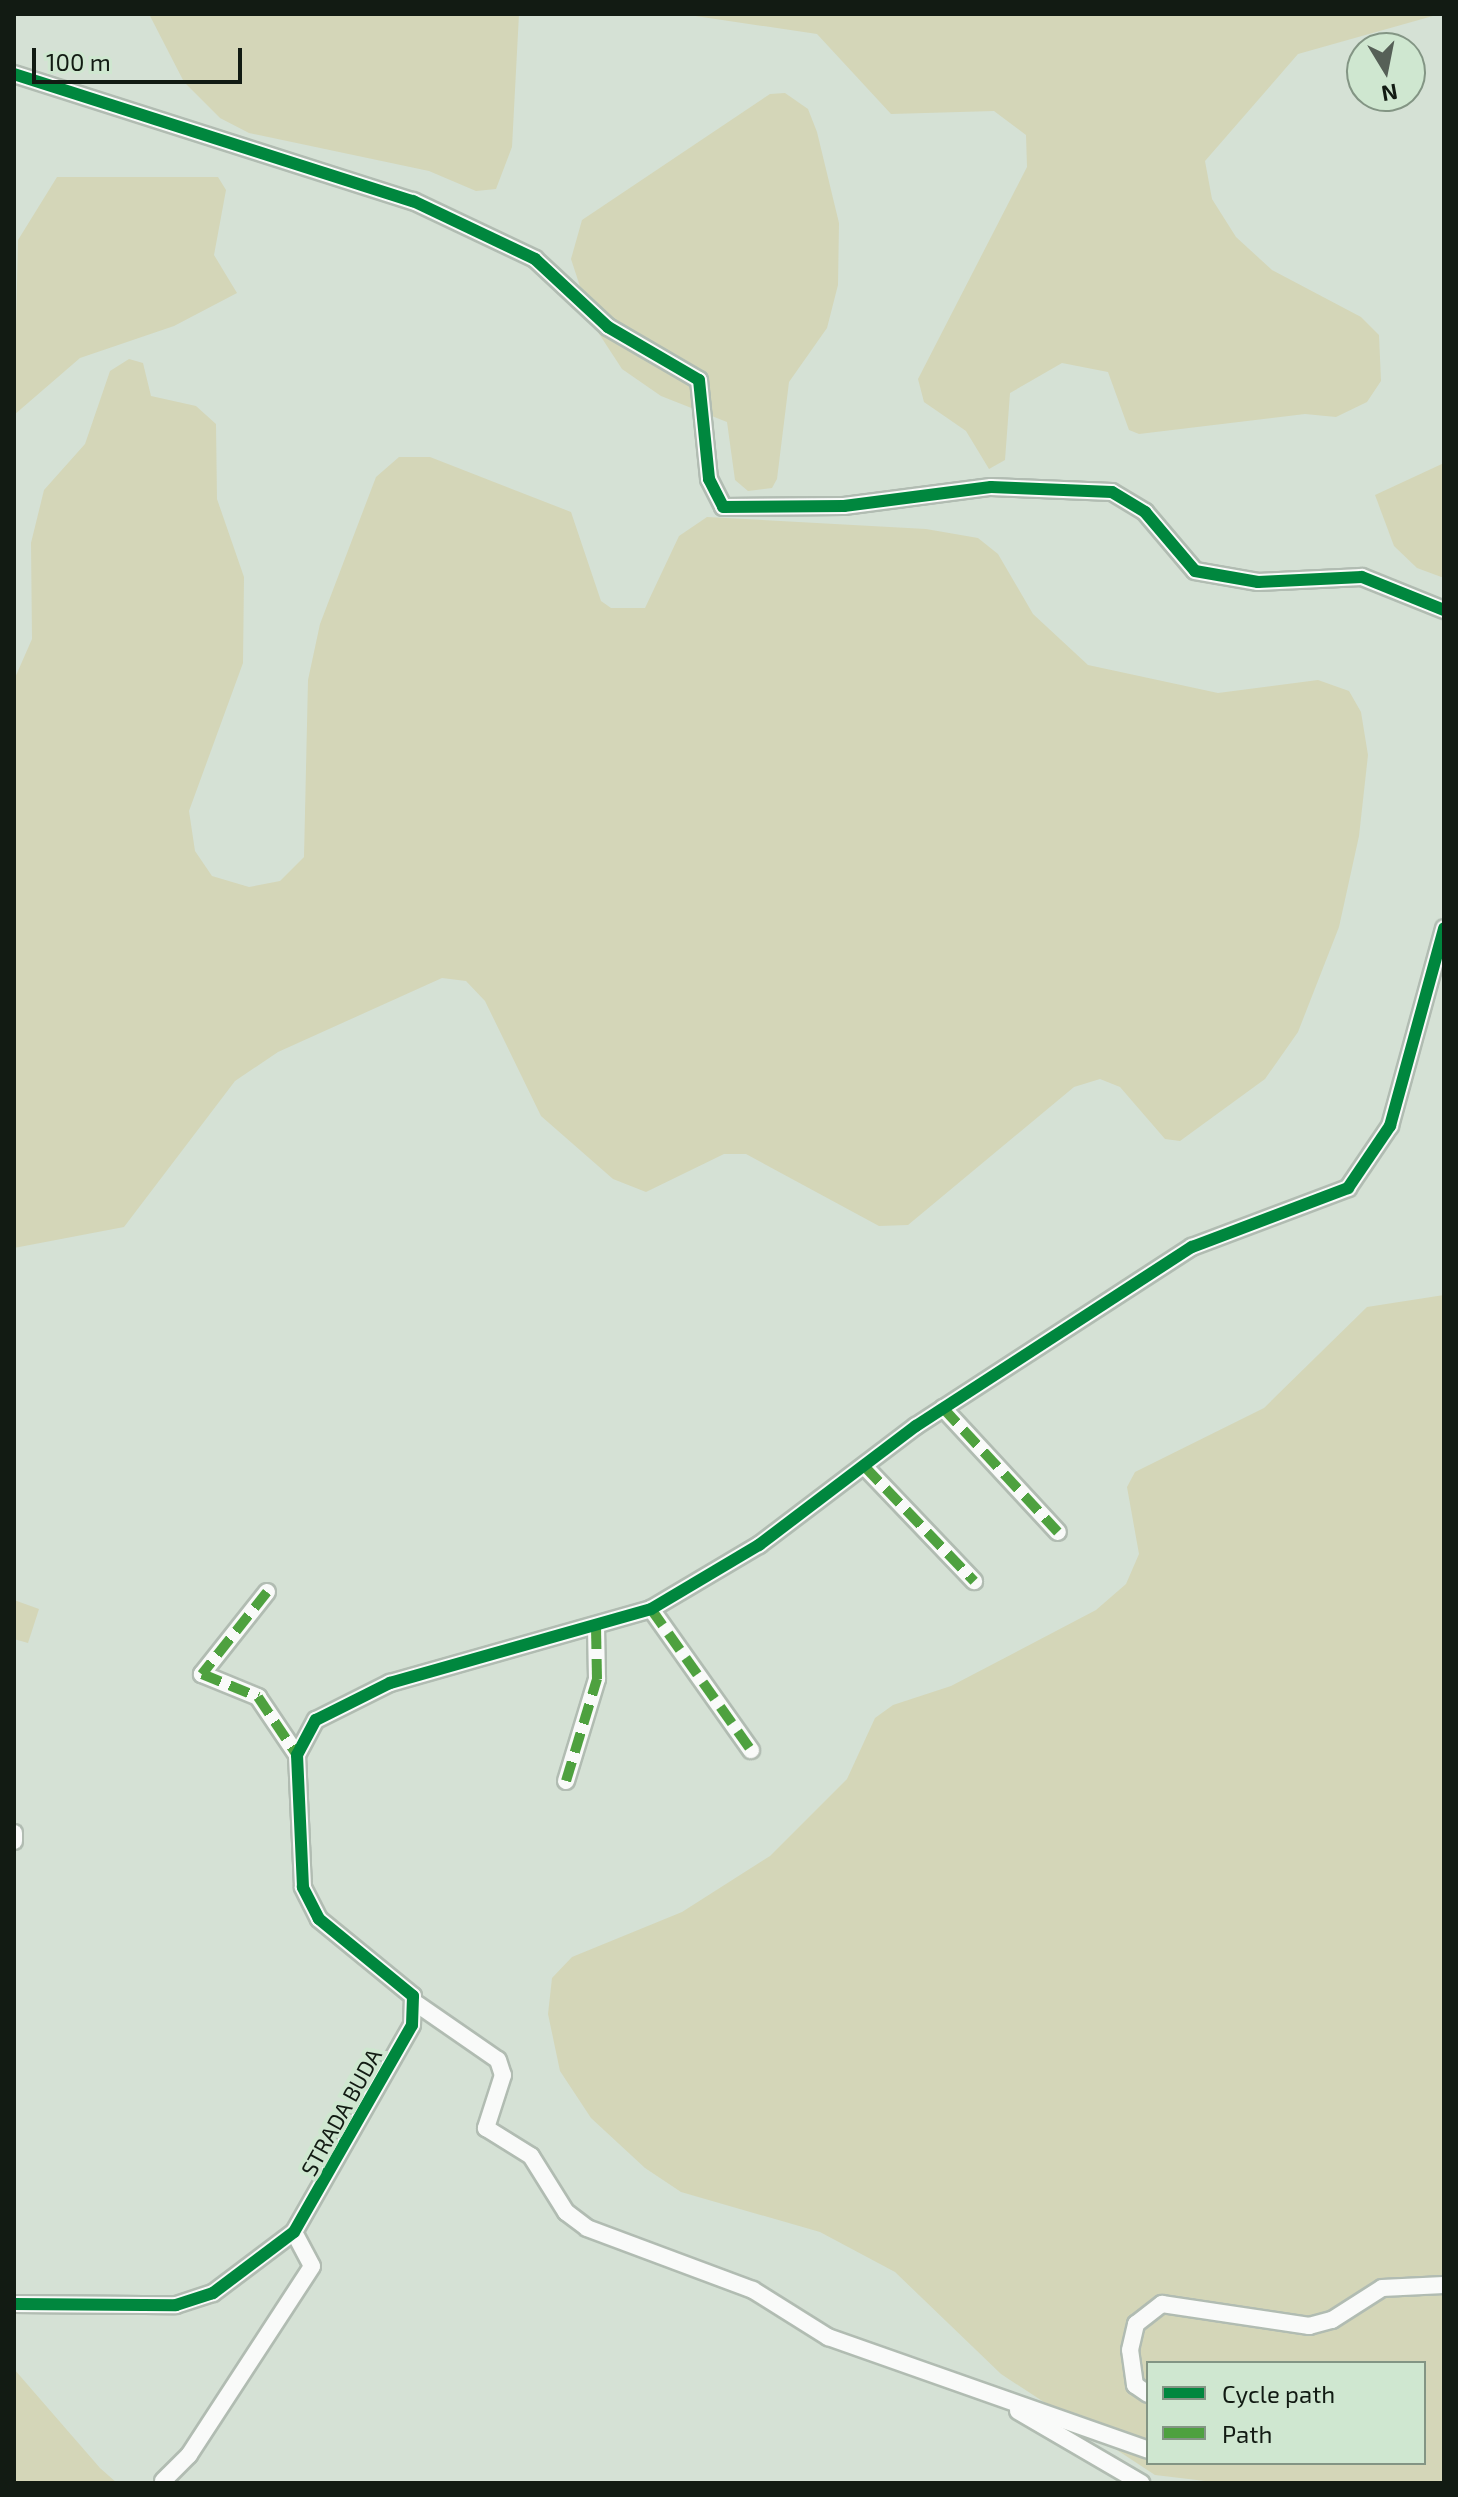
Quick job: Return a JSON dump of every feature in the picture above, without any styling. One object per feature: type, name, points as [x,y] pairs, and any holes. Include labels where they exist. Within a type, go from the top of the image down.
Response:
[{"type":"street","points":[[14,74],[413,201],[535,259],[608,327],[699,380],[709,479],[723,507],[844,506],[991,487],[1112,492],[1145,512],[1195,571],[1258,582],[1362,577],[1444,610]]},
{"type":"street","points":[[297,1755],[316,1720],[369,1690],[651,1609],[759,1545],[943,1408],[1192,1247],[1348,1188],[1390,1126],[1444,928]]},
{"type":"street","points":[[943,1408],[1058,1532]]},
{"type":"street","points":[[865,1467],[974,1581]]},
{"type":"street","points":[[267,1592],[202,1674],[258,1697],[297,1755],[310,1905],[417,2004],[498,2060],[503,2075],[486,2128],[531,2156],[566,2212],[587,2228],[753,2290],[828,2337],[1146,2449]]},
{"type":"street","points":[[651,1609],[751,1750]]},
{"type":"street","points":[[566,1781],[597,1679],[596,1627]]},
{"type":"street","points":[[14,1833],[14,1841]]},
{"type":"street","name":"STRADA BUDA","points":[[14,2304],[197,2302],[294,2232],[412,2025],[417,2004]]},
{"type":"street","points":[[163,2481],[189,2455],[312,2266],[294,2232]]},
{"type":"street","points":[[1146,2393],[1135,2385],[1130,2350],[1136,2324],[1162,2304],[1309,2326],[1401,2282],[1444,2285]]},
{"type":"street","points":[[979,2390],[1141,2483]]},
{"type":"green space","points":[[149,14],[519,14],[512,147],[496,189],[476,191],[429,171],[249,133],[220,118],[184,82]]},
{"type":"green space","points":[[682,14],[1440,14],[1376,32],[1346,32],[1346,40],[1298,54],[1205,161],[1212,199],[1236,237],[1272,270],[1361,317],[1379,335],[1381,381],[1367,402],[1336,417],[1305,414],[1139,434],[1129,430],[1108,372],[1062,363],[1010,393],[1005,460],[989,469],[966,431],[924,402],[918,379],[1027,167],[1026,135],[994,111],[891,114],[817,34]]},
{"type":"green space","points":[[785,93],[808,109],[817,132],[839,223],[838,285],[827,328],[789,382],[777,479],[772,488],[748,491],[735,480],[727,422],[661,396],[622,369],[592,323],[571,259],[582,220],[770,94]]},
{"type":"green space","points":[[57,177],[218,177],[226,190],[214,255],[237,293],[174,326],[80,358],[14,415],[18,240]]},
{"type":"green space","points":[[129,359],[143,363],[151,396],[196,406],[216,424],[217,499],[244,577],[243,663],[189,811],[195,851],[212,876],[249,887],[280,881],[304,857],[308,680],[320,624],[376,477],[399,457],[430,457],[571,512],[601,601],[611,608],[645,608],[679,536],[707,517],[926,529],[978,538],[998,554],[1033,614],[1088,665],[1218,693],[1318,680],[1349,691],[1361,712],[1368,755],[1359,836],[1339,927],[1298,1032],[1265,1079],[1180,1141],[1165,1139],[1120,1087],[1100,1079],[1074,1087],[908,1225],[879,1226],[746,1154],[724,1154],[646,1192],[613,1179],[541,1116],[485,1001],[466,981],[442,978],[278,1052],[235,1081],[124,1227],[14,1248],[14,680],[32,639],[31,543],[44,490],[85,444],[110,371]]},
{"type":"green space","points":[[1444,463],[1444,578],[1417,568],[1394,546],[1375,495]]},
{"type":"green space","points":[[1444,1295],[1444,2483],[1222,2483],[1155,2475],[1001,2374],[895,2272],[820,2232],[681,2192],[645,2168],[591,2118],[560,2071],[548,2014],[552,1978],[572,1957],[682,1912],[770,1856],[847,1779],[875,1718],[893,1705],[951,1686],[1096,1610],[1126,1584],[1139,1554],[1127,1487],[1135,1472],[1264,1408],[1367,1307]]},
{"type":"green space","points":[[14,1600],[39,1609],[28,1643],[14,1639]]},
{"type":"green space","points":[[14,2369],[100,2468],[117,2483],[14,2483]]},
{"type":"marked path","points":[[943,1408],[1058,1532]]},
{"type":"marked path","points":[[865,1467],[974,1581]]},
{"type":"marked path","points":[[267,1592],[202,1674],[258,1697],[297,1755]]},
{"type":"marked path","points":[[651,1609],[751,1750]]},
{"type":"marked path","points":[[566,1781],[597,1679],[596,1627]]},
{"type":"cycle path","points":[[14,74],[413,201],[535,259],[608,327],[699,380],[709,479],[723,507],[844,506],[991,487],[1112,492],[1145,512],[1195,571],[1258,582],[1362,577],[1444,610]]},
{"type":"cycle path","points":[[14,2304],[176,2305],[213,2293],[294,2232],[412,2025],[413,1996],[319,1919],[303,1887],[297,1755],[316,1720],[390,1683],[651,1609],[759,1545],[916,1426],[1192,1247],[1348,1188],[1390,1126],[1444,928]]}]
